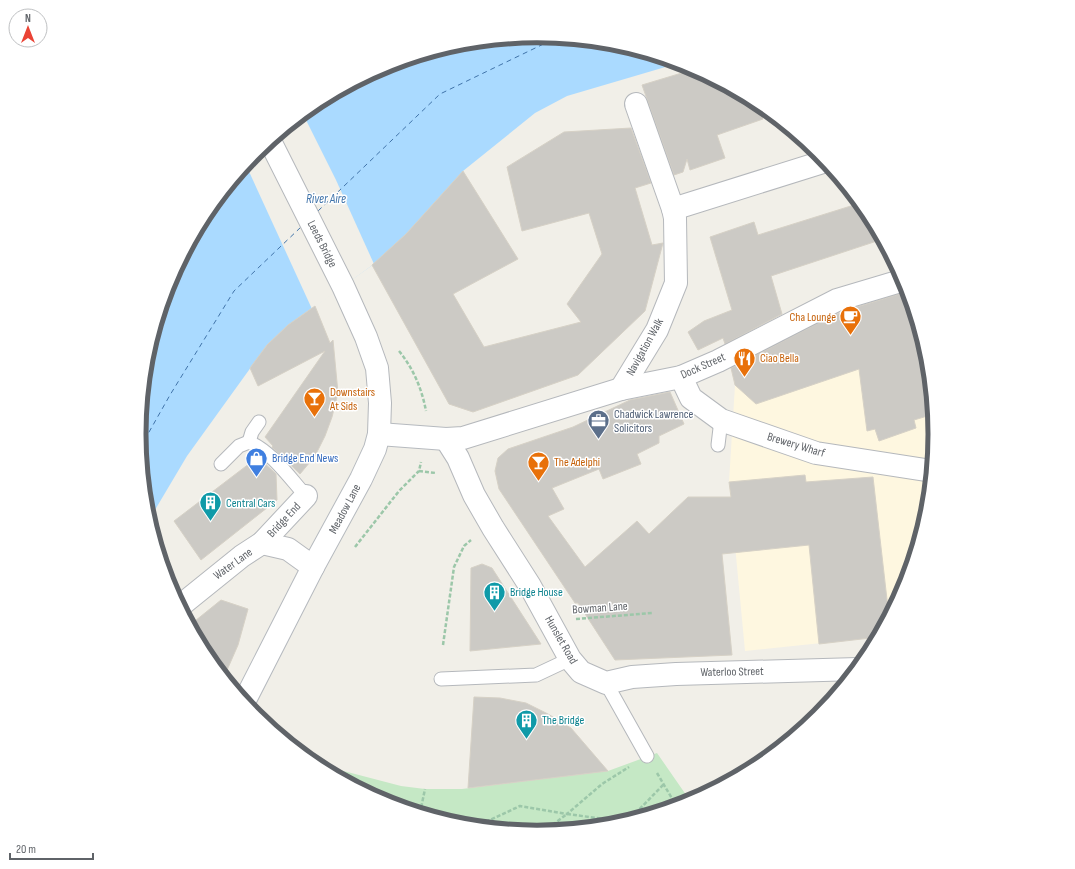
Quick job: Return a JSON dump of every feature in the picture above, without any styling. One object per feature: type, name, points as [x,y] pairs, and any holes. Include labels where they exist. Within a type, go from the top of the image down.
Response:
[{"type":"street","name":"Navigation Walk","points":[[621,389],[657,330],[676,283],[673,209],[636,104]]},
{"type":"street","name":"Leeds Bridge","points":[[273,146],[350,304]]},
{"type":"street","points":[[673,209],[819,163]]},
{"type":"street","name":"Dock Street","points":[[378,434],[446,439],[463,438],[621,389],[681,377],[718,361],[837,300],[898,282]]},
{"type":"street","name":"Meadow Lane","points":[[247,697],[375,450],[378,434],[380,403],[377,368],[366,337],[350,304]]},
{"type":"street","name":"Brewery Wharf","points":[[681,377],[691,398],[721,420],[816,453],[927,470]]},
{"type":"street","name":"Hunslet Road","points":[[446,439],[458,458],[474,494],[493,528],[530,586],[570,659],[581,672],[606,684]]},
{"type":"street","name":"Bridge End","points":[[262,543],[306,496]]},
{"type":"street","name":"Water Lane","points":[[184,603],[242,556],[262,543],[288,549],[313,567]]},
{"type":"street","name":"Waterloo Street","points":[[606,684],[632,678],[676,674],[851,669]]},
{"type":"lane","points":[[718,445],[721,420]]},
{"type":"lane","points":[[249,442],[252,432],[259,422]]},
{"type":"lane","points":[[221,464],[239,446],[249,442],[258,446],[272,459],[306,496]]},
{"type":"lane","points":[[441,679],[536,675],[570,659]]},
{"type":"lane","points":[[606,684],[647,756]]},
{"type":"path","points":[[376,519],[399,491],[419,471],[425,437],[426,410],[420,386],[407,360],[398,350]]},
{"type":"path","points":[[443,645],[454,567],[464,546],[477,536]]},
{"type":"path","name":"Bowman Lane","points":[[550,621],[652,613]]},
{"type":"path","points":[[552,825],[602,784],[647,756],[674,801]]},
{"type":"path","points":[[635,814],[664,784]]},
{"type":"path","points":[[421,808],[425,789]]},
{"type":"path","points":[[484,823],[520,806],[607,819]]},
{"type":"shaded area","points":[[901,291],[916,333],[926,383],[928,409],[929,434],[926,486],[916,536],[889,608],[872,638],[745,651],[729,482],[735,385],[731,368],[825,332],[821,321]]},
{"type":"green space","points":[[657,753],[687,796],[639,813],[589,823],[538,826],[486,823],[436,813],[412,805],[364,786],[333,768],[401,786],[425,789],[462,789],[608,771]]},
{"type":"water","name":"River Aire","points":[[538,43],[589,46],[639,56],[669,66],[567,96],[535,113],[463,171],[406,234],[374,264],[288,325],[267,345],[187,456],[154,511],[149,486],[147,460],[147,409],[149,383],[159,333],[167,309],[186,261],[212,217],[243,176],[279,140],[320,109],[364,83],[436,56],[486,46]]},
{"type":"pier","points":[[306,119],[336,180],[374,264],[312,309],[249,170],[279,140]]},
{"type":"building","points":[[685,72],[711,83],[733,95],[762,114],[763,119],[717,135],[725,158],[690,170],[687,159],[683,172],[674,175],[642,85]]},
{"type":"building","points":[[631,128],[651,183],[635,188],[652,245],[663,243],[645,311],[578,375],[473,412],[449,404],[372,265],[406,234],[463,171],[518,259],[453,294],[484,347],[581,322],[567,304],[602,254],[589,213],[522,231],[507,167],[564,132]]},
{"type":"building","points":[[854,205],[878,241],[771,276],[782,314],[725,344],[723,338],[698,350],[688,332],[704,321],[732,310],[710,237],[754,222],[758,235]]},
{"type":"building","points":[[902,293],[916,333],[926,383],[928,416],[914,420],[916,428],[879,441],[875,429],[867,431],[859,369],[756,404],[735,385],[731,368],[832,316]]},
{"type":"building","points":[[315,306],[330,343],[333,340],[338,393],[332,417],[325,436],[315,456],[300,474],[272,447],[273,446],[265,437],[325,351],[258,386],[250,368],[267,345],[288,325]]},
{"type":"building","points":[[670,392],[684,424],[659,436],[659,443],[637,454],[641,464],[603,479],[599,469],[552,488],[564,509],[548,516],[585,567],[637,521],[649,534],[688,497],[731,497],[729,482],[805,475],[806,482],[873,477],[888,610],[872,638],[819,644],[809,545],[722,554],[732,655],[615,660],[578,603],[575,603],[499,489],[495,471],[498,458],[508,449],[573,427],[630,400]]},
{"type":"building","points":[[258,457],[276,474],[277,500],[201,560],[174,521]]},
{"type":"building","name":"Bridge House","points":[[482,564],[492,568],[541,644],[470,651],[471,568]]},
{"type":"building","points":[[221,600],[248,609],[238,645],[226,672],[212,652],[194,622]]},
{"type":"building","name":"The Bridge","points":[[474,697],[500,698],[526,703],[548,714],[571,728],[608,771],[468,788]]},
{"type":"ferry route","points":[[318,211],[440,94],[545,43]]},
{"type":"ferry route","points":[[146,437],[170,395],[234,291],[301,227]]},
{"type":"place","name":"Cha Lounge","points":[[851,336]]},
{"type":"place","name":"Ciao Bella","points":[[745,378]]},
{"type":"place","name":"Downstairs At Sids","points":[[315,418]]},
{"type":"place","name":"Chadwick Lawrence Solicitors","points":[[598,440]]},
{"type":"place","name":"Bridge End News","points":[[257,478]]},
{"type":"place","name":"The Adelphi","points":[[538,482]]},
{"type":"place","name":"Central Cars","points":[[210,522]]},
{"type":"place","name":"Bridge House","points":[[495,612]]},
{"type":"place","name":"The Bridge","points":[[527,740]]}]
